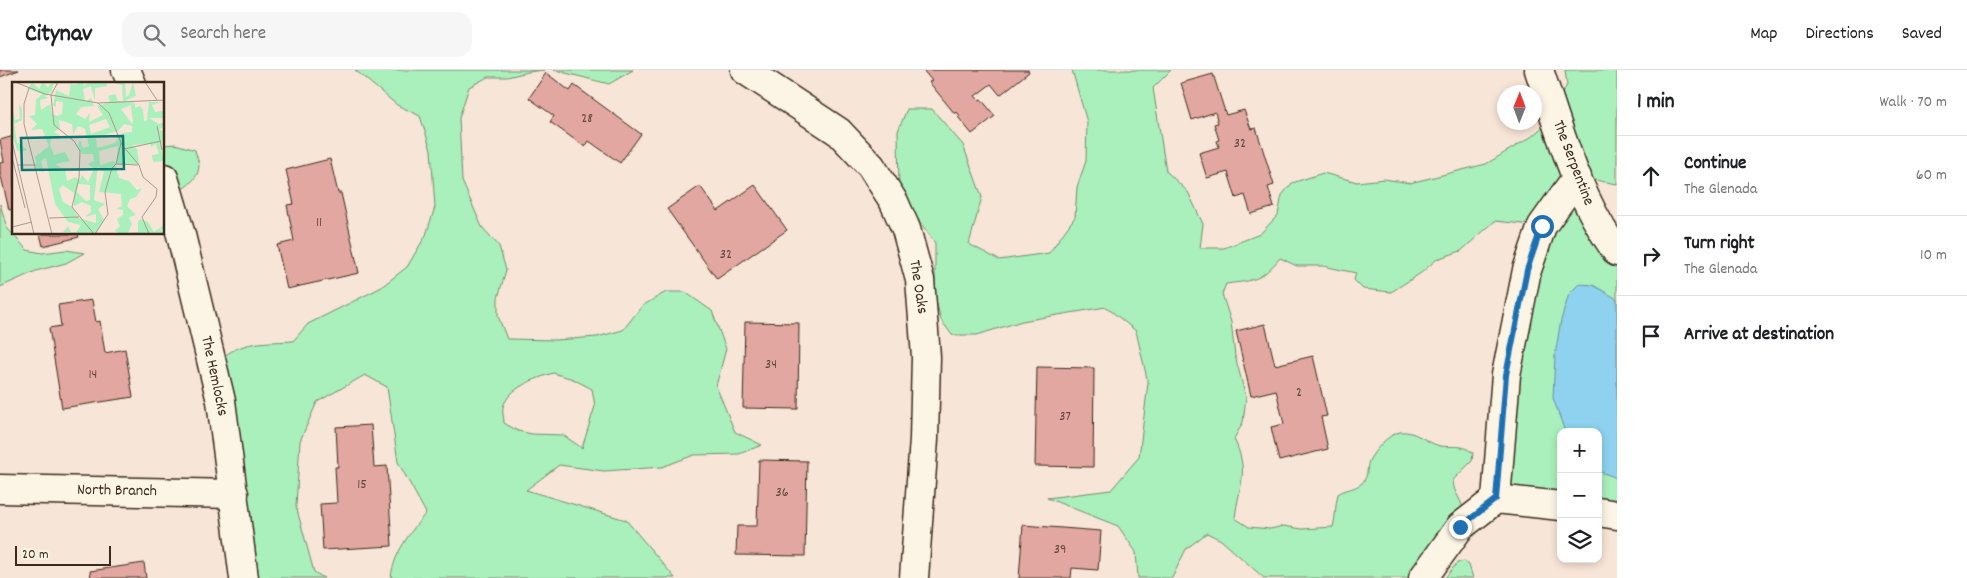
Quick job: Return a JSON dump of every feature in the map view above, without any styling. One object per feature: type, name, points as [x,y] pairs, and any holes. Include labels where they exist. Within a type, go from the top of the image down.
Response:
[{"type":"street","points":[[126,70],[131,82]]},
{"type":"street","name":"The Oaks","points":[[745,70],[839,132],[871,166],[894,202],[906,229],[920,280],[926,357],[924,439],[914,578]]},
{"type":"street","name":"The Serpentine","points":[[1539,70],[1590,210],[1617,252]]},
{"type":"street","points":[[1496,499],[1506,375],[1527,270],[1542,226],[1577,177]]},
{"type":"street","name":"The Hemlocks","points":[[165,181],[182,235],[221,401],[244,578]]},
{"type":"street","name":"North Branch","points":[[0,489],[234,494]]},
{"type":"street","points":[[1423,578],[1460,527],[1496,499],[1557,506]]},
{"type":"street","points":[[1602,513],[1617,515]]},
{"type":"green space","points":[[355,70],[544,70],[507,77],[488,77],[469,87],[459,118],[462,181],[482,227],[499,246],[506,270],[498,298],[498,316],[507,339],[556,340],[597,337],[623,330],[642,306],[666,292],[685,292],[712,311],[726,349],[716,386],[735,432],[762,445],[739,454],[694,455],[662,467],[604,471],[559,465],[526,490],[626,520],[675,578],[391,578],[392,569],[399,552],[426,513],[398,462],[387,387],[365,375],[317,402],[300,441],[296,506],[314,572],[324,578],[244,578],[213,366],[231,351],[240,347],[250,344],[293,341],[308,324],[380,288],[407,267],[426,235],[435,207],[431,150],[420,116],[397,105]],"holes":[[[553,373],[573,379],[592,389],[595,406],[582,448],[563,435],[532,434],[518,431],[504,423],[503,407],[506,400],[517,389],[531,381]]]},
{"type":"green space","points":[[554,70],[633,70],[609,84]]},
{"type":"green space","points":[[1072,70],[1171,70],[1153,88],[1166,171],[1188,192],[1203,224],[1200,248],[1224,248],[1260,234],[1278,215],[1282,195],[1292,183],[1323,173],[1357,182],[1384,179],[1410,183],[1486,164],[1531,137],[1539,130],[1542,130],[1542,127],[1554,117],[1559,98],[1567,85],[1565,70],[1617,70],[1617,184],[1578,177],[1617,252],[1617,515],[1602,513],[1602,428],[1557,428],[1557,506],[1496,499],[1541,226],[1495,221],[1461,251],[1437,259],[1421,273],[1391,292],[1363,289],[1354,280],[1356,273],[1323,266],[1297,266],[1280,258],[1257,278],[1226,284],[1222,294],[1231,322],[1235,356],[1246,397],[1243,422],[1234,439],[1239,451],[1242,470],[1235,518],[1249,527],[1270,529],[1284,526],[1302,529],[1333,527],[1338,494],[1357,487],[1362,483],[1366,478],[1371,457],[1395,433],[1411,433],[1440,446],[1461,447],[1473,453],[1472,461],[1453,480],[1453,485],[1462,505],[1463,515],[1415,578],[1264,578],[1221,540],[1207,533],[1186,549],[1172,578],[1138,578],[1136,552],[1118,526],[1047,498],[1111,490],[1139,457],[1148,383],[1136,331],[1106,307],[1022,321],[977,335],[952,335],[941,320],[935,297],[935,243],[899,193],[898,131],[907,109],[932,109],[963,145],[982,197],[969,244],[999,260],[1049,253],[1075,217],[1077,187],[1086,161],[1087,122]]},
{"type":"green space","points":[[175,144],[195,150],[199,164],[198,172],[191,182],[165,198],[165,145]]},
{"type":"green space","points":[[0,204],[7,228],[27,250],[42,253],[66,250],[84,253],[66,263],[36,271],[0,287]]},
{"type":"green space","points":[[1464,561],[1469,565],[1473,578],[1445,578],[1457,563]]},
{"type":"water","points":[[1579,284],[1593,285],[1617,299],[1617,478],[1602,472],[1602,428],[1564,428],[1553,398],[1555,355],[1561,320],[1569,294]]},
{"type":"building","points":[[0,70],[19,70],[0,77]]},
{"type":"building","points":[[923,70],[1028,70],[1029,72],[1000,95],[991,84],[975,96],[979,100],[981,99],[995,116],[972,134],[958,117],[960,116],[957,112],[955,114],[929,82],[932,81]]},
{"type":"building","points":[[546,73],[570,91],[574,85],[641,134],[620,163],[589,141],[585,147],[550,122],[554,116],[529,98]]},
{"type":"building","points":[[1213,74],[1226,115],[1244,110],[1251,129],[1256,128],[1274,185],[1268,187],[1274,207],[1251,214],[1245,195],[1236,198],[1228,172],[1207,178],[1199,153],[1219,147],[1214,124],[1218,123],[1215,112],[1192,120],[1181,83]]},
{"type":"building","points":[[12,137],[12,209],[9,210],[0,172],[0,163],[4,162],[0,140]]},
{"type":"building","points":[[330,159],[338,193],[341,193],[359,273],[287,289],[277,245],[294,241],[287,205],[294,204],[286,170]]},
{"type":"building","points":[[755,185],[787,230],[717,279],[667,209],[700,186],[718,211]]},
{"type":"building","points":[[40,235],[78,235],[79,237],[43,246]]},
{"type":"building","points":[[92,300],[96,322],[100,321],[105,353],[125,349],[133,397],[62,408],[49,328],[61,326],[58,305]]},
{"type":"building","points":[[745,322],[799,323],[798,409],[743,408]]},
{"type":"building","points":[[1265,324],[1275,365],[1313,356],[1327,416],[1321,417],[1328,449],[1279,461],[1271,427],[1284,424],[1276,390],[1251,396],[1236,331]]},
{"type":"building","points":[[1037,367],[1094,368],[1093,467],[1035,466]]},
{"type":"building","points":[[371,425],[374,467],[387,466],[392,546],[323,550],[320,504],[337,503],[335,467],[338,467],[336,427]]},
{"type":"building","points":[[759,460],[807,461],[805,556],[736,555],[737,526],[757,526]]},
{"type":"building","points":[[1023,525],[1101,531],[1098,570],[1072,568],[1071,578],[1019,578]]},
{"type":"building","points":[[144,563],[146,578],[91,578],[90,571]]},
{"type":"route","points":[[1460,527],[1496,499],[1506,375],[1527,270],[1542,226]]}]
